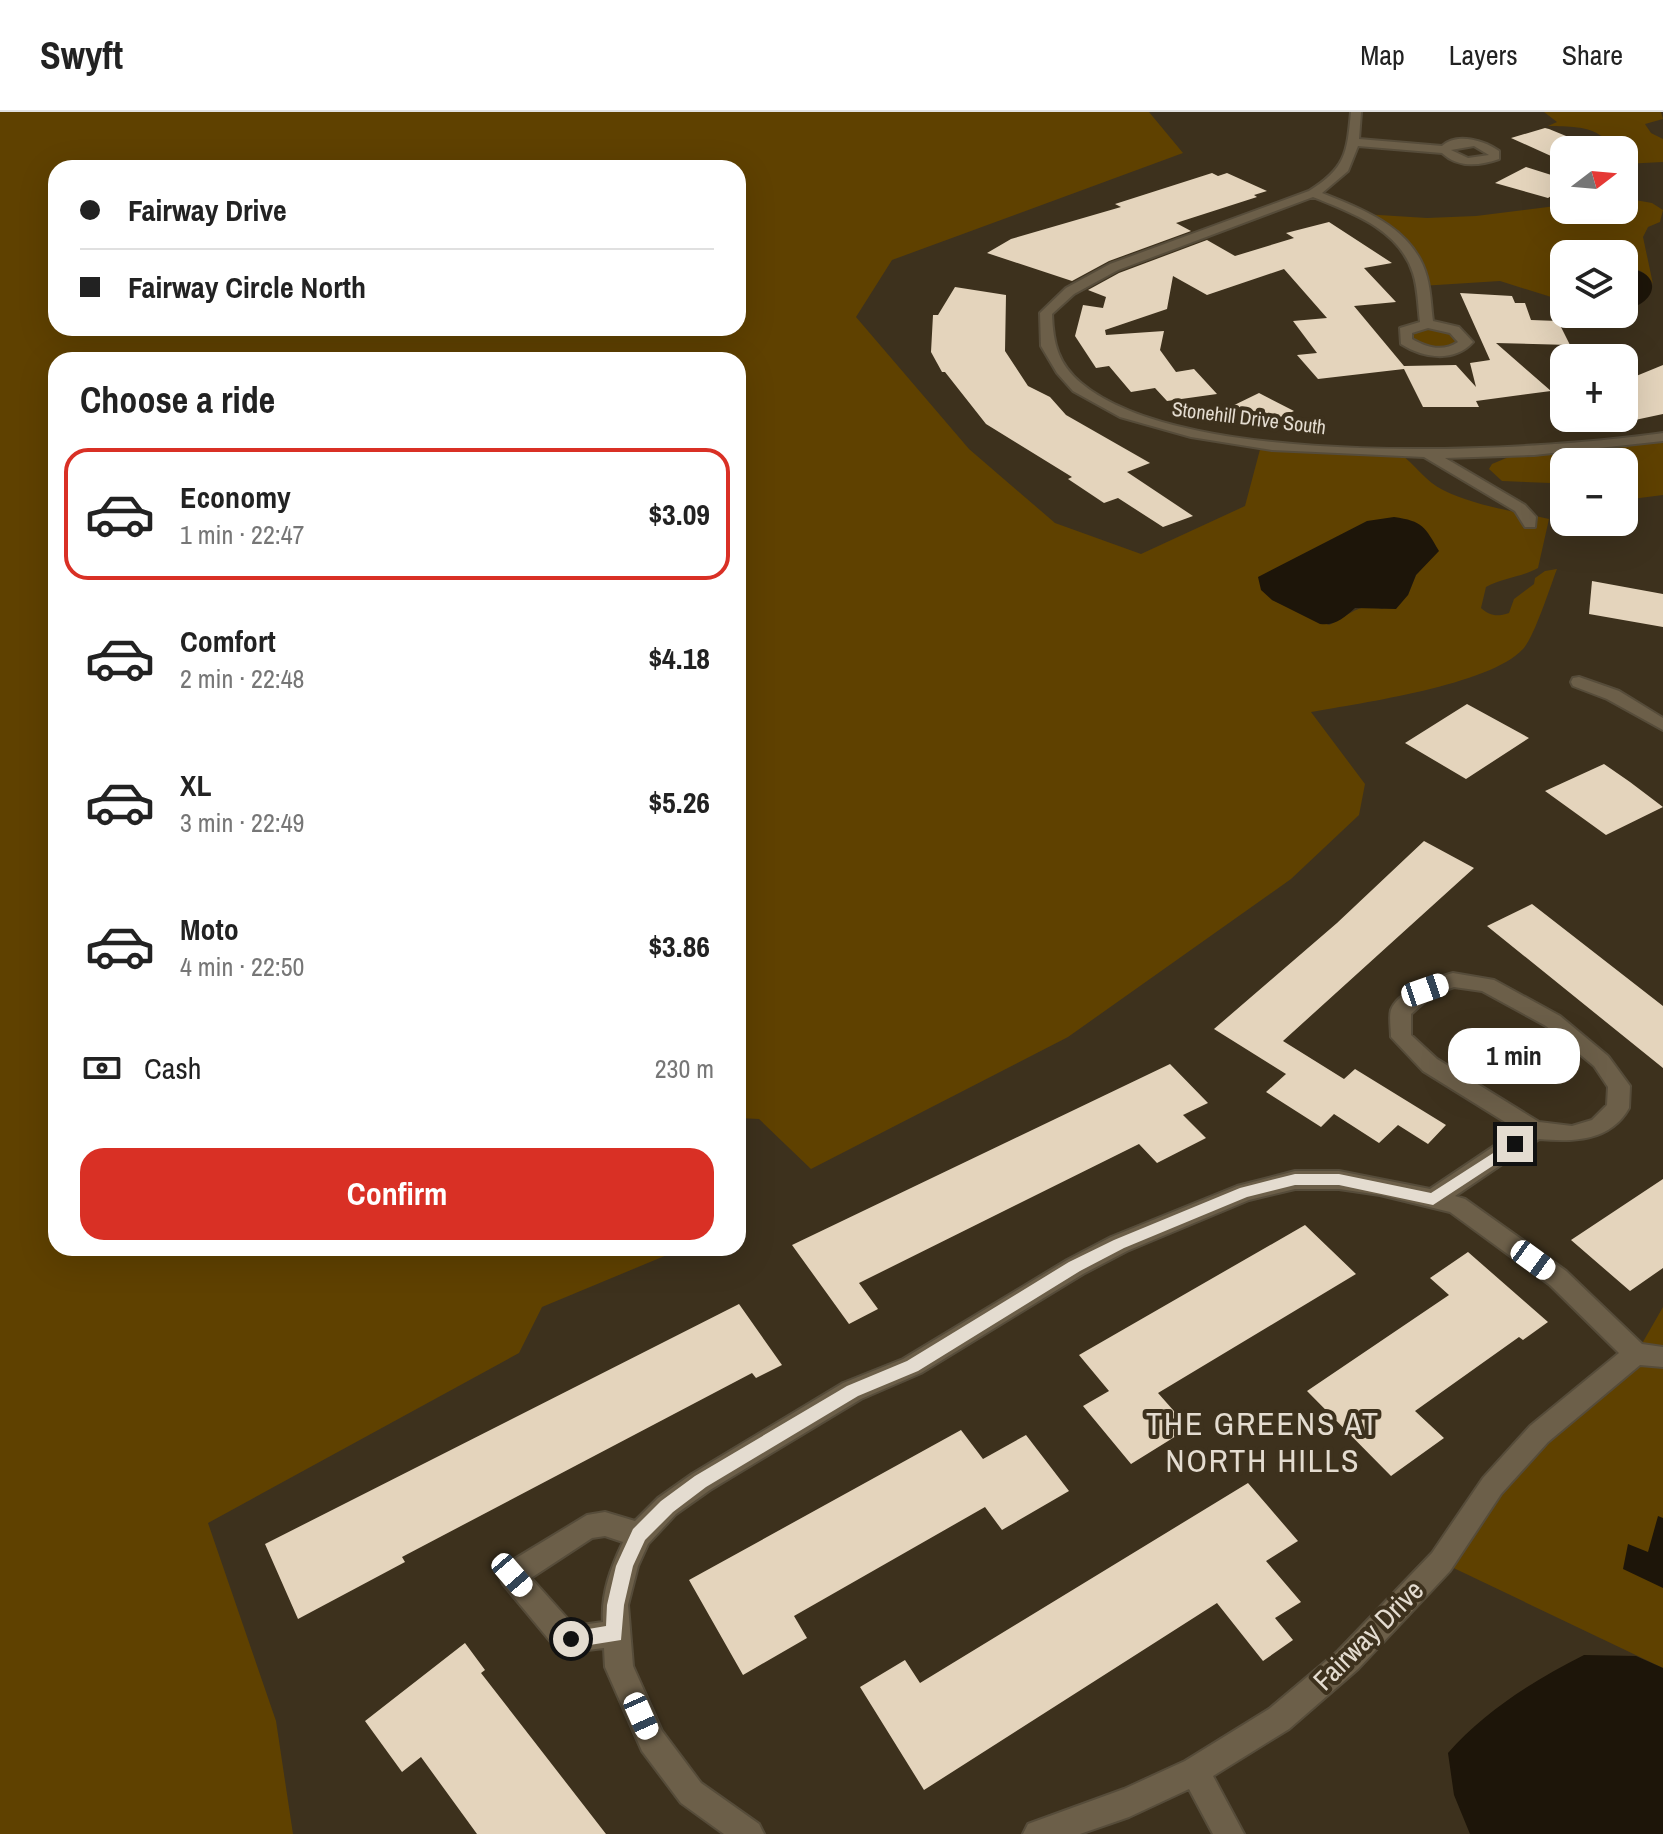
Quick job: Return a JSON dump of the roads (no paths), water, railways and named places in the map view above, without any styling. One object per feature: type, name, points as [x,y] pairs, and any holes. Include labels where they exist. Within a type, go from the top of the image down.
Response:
[{"type":"street","name":"Stonehill Drive South","points":[[1356,112],[1353,142],[1341,175],[1313,193],[1114,267],[1070,291],[1046,313],[1048,348],[1078,387],[1111,409],[1163,428],[1262,442],[1427,453],[1529,454],[1663,437]]},
{"type":"street","points":[[1353,142],[1445,150]]},
{"type":"street","points":[[1313,193],[1363,214],[1397,236],[1410,252],[1420,274],[1427,324]]},
{"type":"street","points":[[1427,453],[1520,508],[1529,517],[1530,524]]},
{"type":"street","points":[[1579,682],[1613,695],[1663,725]]},
{"type":"street","points":[[1433,1199],[1535,1130],[1572,1134],[1599,1126],[1618,1108],[1619,1086],[1601,1061],[1553,1021],[1487,985],[1453,980],[1425,990],[1401,1011],[1401,1037],[1430,1065],[1535,1130]]},
{"type":"street","name":"Fairway Drive","points":[[749,1834],[691,1793],[652,1741],[619,1667],[615,1605],[625,1566],[639,1535],[667,1506],[701,1482],[852,1391],[912,1366],[1075,1267],[1119,1244],[1245,1192],[1295,1180],[1339,1180],[1457,1205],[1558,1278],[1650,1355],[1539,1434],[1492,1486],[1441,1562],[1348,1660],[1279,1719],[1195,1771],[1129,1802],[1038,1834]]},
{"type":"street","points":[[615,1634],[571,1639],[561,1633],[512,1575],[587,1527],[605,1524],[639,1535]]},
{"type":"street","points":[[1195,1771],[1229,1834]]},
{"type":"district","name":"THE GREENS AT NORTH HILLS","points":[[1263,1442]]}]
